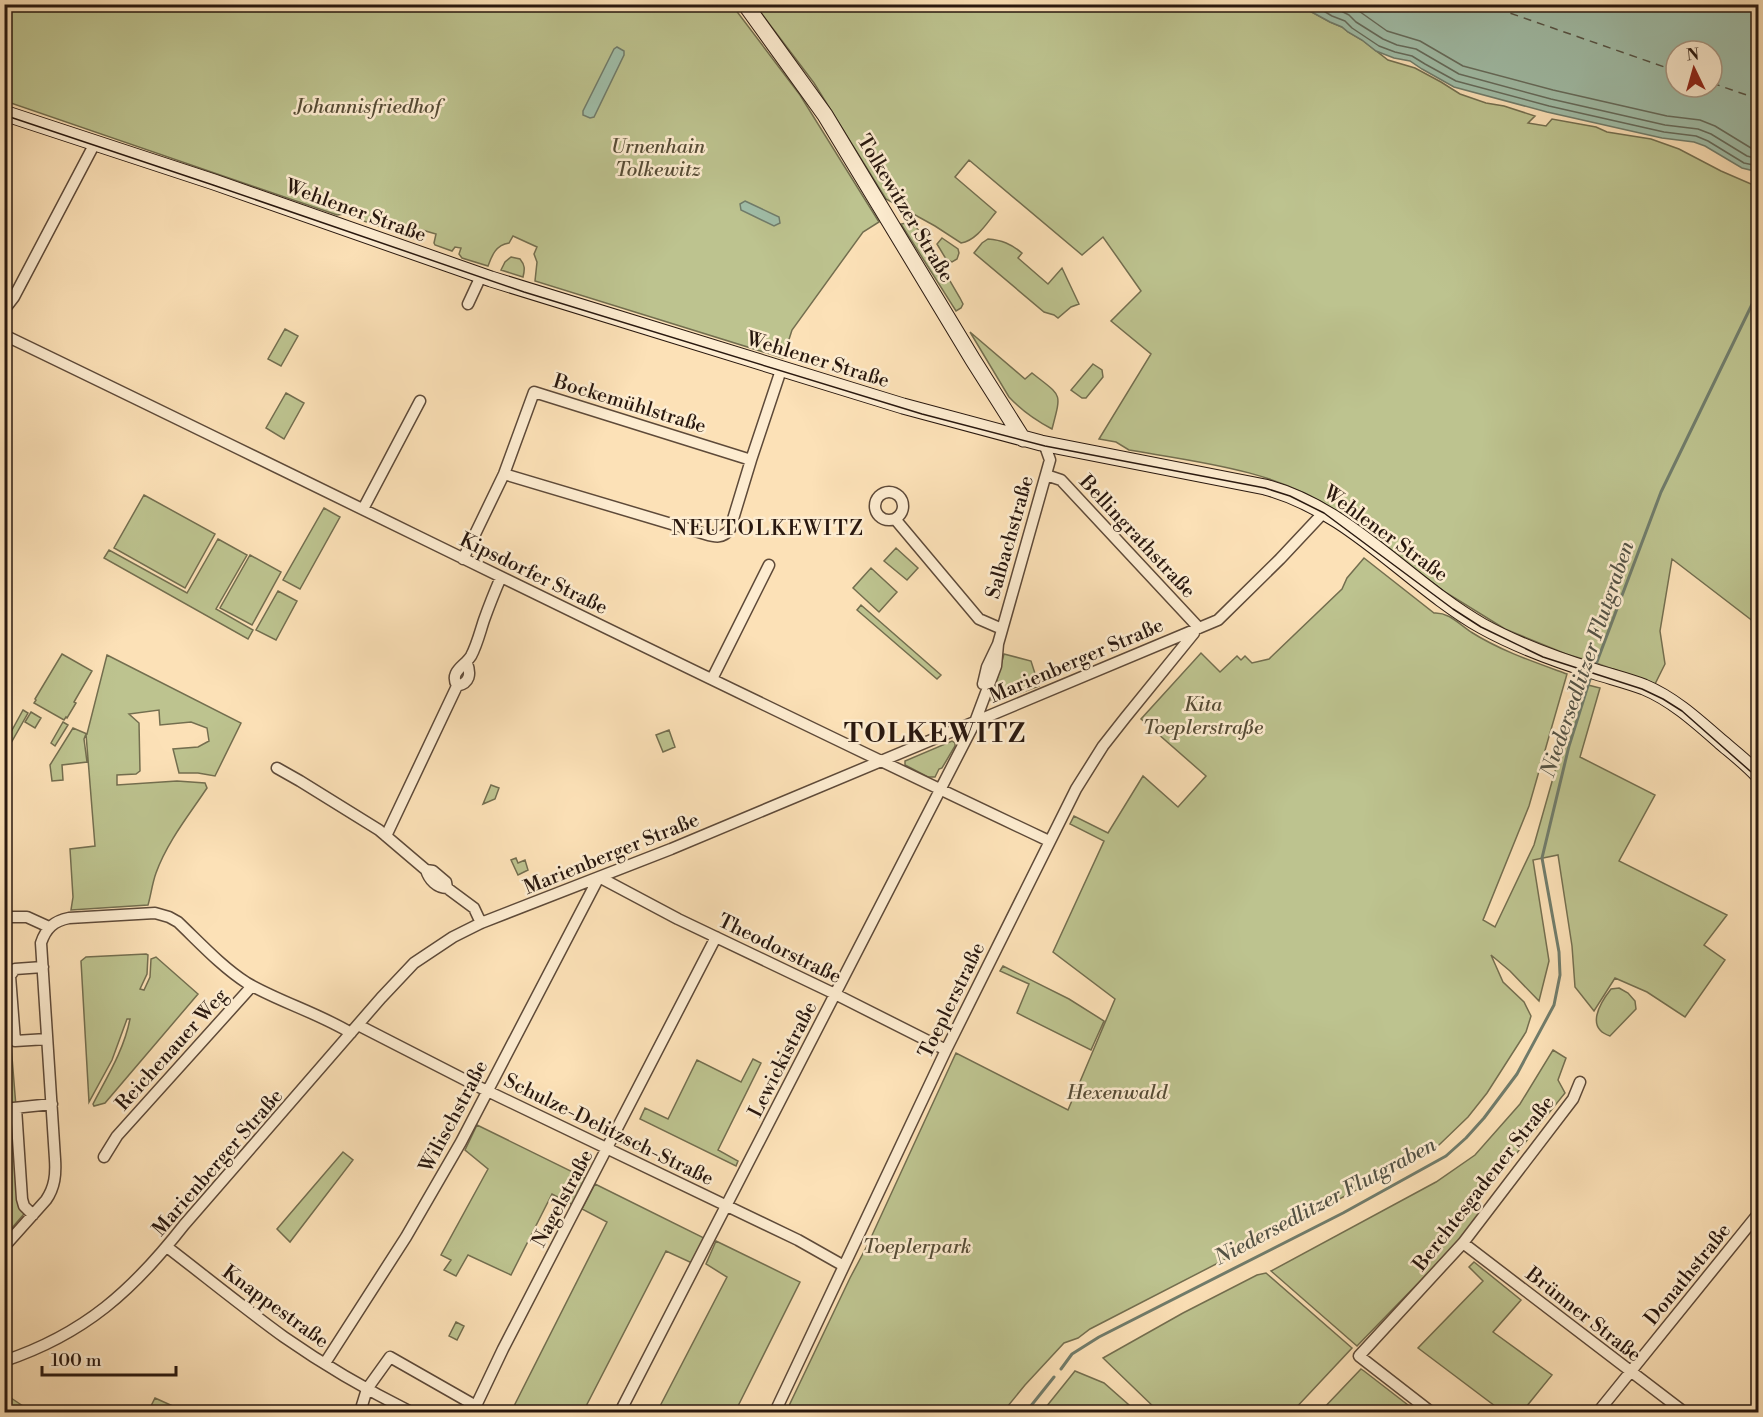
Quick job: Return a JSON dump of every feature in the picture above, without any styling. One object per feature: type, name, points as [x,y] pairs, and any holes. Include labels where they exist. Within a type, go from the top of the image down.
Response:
[{"type":"main road","name":"Tolkewitzer Straße","points":[[745,4],[825,115],[1023,439]]},
{"type":"main road","name":"Wehlener Straße","points":[[4,113],[236,190],[481,276],[781,370],[1023,439],[1265,487],[1290,495],[1325,512],[1351,529],[1454,608],[1482,626],[1526,647],[1643,687],[1684,710],[1758,775]]},
{"type":"street","points":[[4,310],[14,297],[95,143]]},
{"type":"street","points":[[468,304],[481,276]]},
{"type":"street","name":"Kipsdorfer Straße","points":[[4,335],[1049,841]]},
{"type":"street","points":[[504,474],[717,537],[727,534],[781,370]]},
{"type":"street","name":"Bockemühlstraße","points":[[463,559],[504,474],[534,392],[751,460]]},
{"type":"street","points":[[363,509],[420,401]]},
{"type":"street","name":"Salbachstraße","points":[[975,722],[996,666],[998,644],[1050,460],[1045,446],[1041,443]]},
{"type":"street","name":"Bellingrathstraße","points":[[1046,475],[1061,480],[1199,628]]},
{"type":"street","name":"Marienberger Straße","points":[[4,1361],[56,1340],[80,1327],[123,1294],[167,1247],[354,1029],[414,963],[481,923],[671,849],[1218,620],[1325,512]]},
{"type":"street","points":[[895,519],[979,619],[1002,629]]},
{"type":"street","points":[[712,679],[769,565]]},
{"type":"street","points":[[386,836],[457,686],[470,677],[467,663],[501,576]]},
{"type":"street","name":"Toeplerstraße","points":[[775,1413],[946,1050],[1080,782],[1103,746],[1184,643],[1199,628]]},
{"type":"street","name":"Lewickistraße","points":[[620,1413],[975,722]]},
{"type":"street","points":[[277,768],[334,801],[386,836],[426,870],[433,871],[446,882],[447,888],[474,908],[481,923]]},
{"type":"street","name":"Theodorstraße","points":[[598,878],[946,1050]]},
{"type":"street","name":"Wilischstraße","points":[[326,1363],[406,1237],[488,1090],[598,878]]},
{"type":"street","name":"Schulze-Delitzsch-Straße","points":[[49,927],[58,920],[68,918],[155,913],[168,917],[178,922],[234,973],[252,986],[488,1090],[798,1240],[844,1266]]},
{"type":"street","points":[[4,917],[27,917],[49,927],[41,943],[55,1159],[55,1179],[50,1194],[4,1246]]},
{"type":"street","name":"Nagelstraße","points":[[475,1409],[503,1349],[716,937]]},
{"type":"street","points":[[43,967],[15,969],[10,976],[15,1041],[47,1039]]},
{"type":"street","name":"Reichenauer Weg","points":[[104,1157],[114,1137],[252,986]]},
{"type":"street","name":"Berchtesgadener Straße","points":[[1431,1413],[1359,1356],[1463,1243],[1573,1099],[1580,1082]]},
{"type":"street","points":[[33,1215],[24,1206],[22,1199],[10,1108],[52,1104]]},
{"type":"street","name":"Donathstraße","points":[[1598,1413],[1757,1219]]},
{"type":"street","name":"Brünner Straße","points":[[1463,1243],[1684,1413]]},
{"type":"street","name":"Knappestraße","points":[[167,1247],[255,1316],[367,1389],[411,1413]]},
{"type":"street","points":[[360,1413],[367,1389],[390,1357],[475,1409]]},
{"type":"green space","points":[[5,5],[732,5],[800,95],[879,222],[863,232],[792,330],[783,358],[535,281],[537,262],[534,254],[537,247],[513,236],[509,243],[495,251],[488,266],[462,258],[459,254],[461,248],[455,247],[452,251],[435,245],[436,234],[422,230],[418,240],[344,214],[337,215],[5,101]]},
{"type":"green space","points":[[755,5],[1299,5],[1342,27],[1388,60],[1415,68],[1460,94],[1535,116],[1528,123],[1546,126],[1552,119],[1596,127],[1607,132],[1651,139],[1679,149],[1758,187],[1758,625],[1672,559],[1660,631],[1665,664],[1655,684],[1566,654],[1505,629],[1445,592],[1335,510],[1312,496],[1287,485],[1236,470],[1129,450],[1116,442],[1099,439],[1151,354],[1111,321],[1141,291],[1103,237],[1082,255],[969,160],[955,177],[996,212],[981,231],[966,242],[961,243],[886,199],[814,83]]},
{"type":"green space","points":[[907,223],[915,226],[926,240],[960,298],[963,304],[956,311],[901,224]]},
{"type":"green space","points":[[942,238],[958,249],[957,259],[952,262],[946,259],[937,244]]},
{"type":"green space","points":[[988,239],[1002,241],[1022,253],[1018,258],[1048,284],[1062,268],[1079,304],[1071,307],[1058,318],[1044,312],[974,253]]},
{"type":"green space","points":[[511,257],[522,261],[523,277],[501,270]]},
{"type":"green space","points":[[285,329],[298,336],[281,366],[268,359]]},
{"type":"green space","points":[[970,332],[1025,379],[1032,373],[1054,391],[1058,401],[1052,429],[1029,415],[1009,397]]},
{"type":"green space","points":[[1093,364],[1102,370],[1103,377],[1086,398],[1082,398],[1071,390]]},
{"type":"green space","points":[[286,393],[304,403],[284,439],[266,428]]},
{"type":"green space","points":[[144,495],[215,534],[185,588],[114,548]]},
{"type":"green space","points":[[324,508],[340,517],[300,589],[283,580]]},
{"type":"green space","points":[[218,539],[247,555],[216,609],[253,630],[248,639],[104,558],[109,550],[187,593]]},
{"type":"green space","points":[[896,548],[918,568],[907,580],[884,561]]},
{"type":"green space","points":[[250,555],[281,572],[252,625],[220,608]]},
{"type":"green space","points":[[1364,558],[1434,613],[1449,616],[1482,639],[1567,674],[1529,806],[1483,920],[1495,927],[1534,845],[1580,683],[1600,688],[1580,757],[1655,795],[1619,861],[1727,915],[1704,945],[1725,960],[1685,1017],[1647,992],[1615,978],[1594,1011],[1575,987],[1572,946],[1558,855],[1533,860],[1549,961],[1539,1001],[1491,955],[1503,982],[1524,1002],[1531,1016],[1526,1032],[1487,1093],[1468,1117],[1439,1145],[1286,1228],[1090,1329],[1078,1338],[1064,1343],[1003,1412],[786,1412],[868,1244],[956,1053],[1068,1110],[1115,999],[1053,952],[1104,841],[1070,824],[1074,816],[1108,833],[1143,776],[1178,807],[1206,776],[1141,719],[1201,653],[1220,672],[1237,656],[1241,660],[1245,656],[1252,663],[1269,659],[1342,589],[1347,578]]},
{"type":"green space","points":[[871,568],[897,592],[879,612],[853,588]]},
{"type":"green space","points":[[278,591],[297,601],[276,640],[256,630]]},
{"type":"green space","points":[[861,605],[941,675],[937,679],[857,610]]},
{"type":"green space","points":[[62,654],[92,671],[74,702],[76,703],[64,720],[34,703]]},
{"type":"green space","points":[[1004,654],[1031,661],[1039,686],[993,703],[991,701]]},
{"type":"green space","points":[[107,655],[241,723],[215,776],[179,773],[173,749],[198,747],[209,741],[207,728],[191,722],[160,725],[159,710],[129,714],[139,723],[140,771],[136,774],[117,775],[117,785],[177,781],[205,783],[207,788],[166,850],[155,877],[148,905],[71,910],[73,897],[70,849],[95,846],[86,734],[84,739],[87,762],[62,765],[63,780],[52,781],[50,765],[73,728],[87,734]]},
{"type":"green space","points":[[23,710],[28,713],[7,750],[5,743]]},
{"type":"green space","points":[[31,712],[41,718],[35,728],[25,722]]},
{"type":"green space","points":[[63,722],[68,725],[55,746],[51,743]]},
{"type":"green space","points":[[669,730],[675,747],[663,752],[656,735]]},
{"type":"green space","points":[[952,741],[955,746],[935,777],[928,777],[905,765],[905,761]]},
{"type":"green space","points":[[491,785],[499,788],[495,799],[483,804]]},
{"type":"green space","points":[[516,858],[518,863],[525,860],[528,870],[518,875],[511,860]]},
{"type":"green space","points":[[148,955],[147,974],[140,989],[144,990],[150,977],[151,959],[156,957],[198,994],[105,1103],[94,1106],[119,1052],[130,1019],[127,1019],[112,1060],[89,1102],[81,961],[86,957]]},
{"type":"green space","points":[[4,958],[24,1206],[24,1214],[5,1236]]},
{"type":"green space","points":[[1003,966],[1069,999],[1104,1021],[1091,1050],[1017,1013],[1029,984],[1000,971]]},
{"type":"green space","points":[[1619,988],[1635,1001],[1636,1009],[1610,1036],[1598,1027],[1597,1015],[1611,989]]},
{"type":"green space","points":[[1553,1050],[1566,1058],[1558,1080],[1565,1093],[1476,1204],[1483,1210],[1463,1237],[1357,1346],[1271,1271],[1436,1182],[1475,1155],[1520,1104]]},
{"type":"green space","points":[[753,1059],[761,1063],[718,1150],[738,1161],[736,1166],[640,1119],[645,1108],[668,1119],[697,1060],[741,1082]]},
{"type":"green space","points":[[477,1125],[587,1179],[573,1205],[552,1194],[511,1275],[468,1255],[456,1276],[444,1270],[451,1260],[441,1255],[488,1169],[465,1150]]},
{"type":"green space","points":[[343,1152],[353,1160],[290,1242],[277,1229]]},
{"type":"green space","points":[[595,1184],[704,1238],[692,1263],[666,1251],[583,1412],[511,1412],[607,1222],[582,1209]]},
{"type":"green space","points":[[716,1241],[800,1282],[735,1412],[657,1412],[727,1277],[706,1264]]},
{"type":"green space","points":[[1474,1262],[1521,1300],[1493,1332],[1552,1375],[1522,1412],[1503,1412],[1418,1348],[1483,1281],[1469,1267]]},
{"type":"green space","points":[[1266,1273],[1352,1348],[1292,1412],[1159,1412],[1103,1358],[1183,1313],[1257,1275]]},
{"type":"green space","points":[[456,1322],[464,1326],[457,1340],[449,1336]]},
{"type":"green space","points":[[1361,1369],[1364,1371],[1417,1412],[1320,1412]]},
{"type":"green space","points":[[1075,1371],[1104,1383],[1137,1412],[1042,1412]]},
{"type":"green space","points":[[11,1398],[32,1412],[5,1412]]},
{"type":"green space","points":[[155,1398],[186,1412],[148,1412]]},
{"type":"water","points":[[1750,4],[1758,7],[1758,172],[1742,168],[1694,142],[1662,138],[1547,112],[1454,87],[1410,61],[1376,51],[1342,27],[1299,5]]},
{"type":"water","points":[[617,47],[624,51],[624,55],[594,117],[583,115],[614,49]]},
{"type":"water","points":[[745,201],[779,217],[780,223],[774,226],[741,210],[740,204]]},
{"type":"waterway","name":"Niedersedlitzer Flutgraben","points":[[1595,667],[1661,492],[1758,292]]},
{"type":"waterway","name":"Niedersedlitzer Flutgraben","points":[[1061,1369],[1072,1354],[1099,1337],[1343,1213],[1446,1156],[1484,1118],[1517,1074],[1554,1005],[1560,975],[1559,952],[1542,858],[1569,746],[1591,676]]},
{"type":"waterway","name":"Niedersedlitzer Flutgraben","points":[[1026,1412],[1054,1377]]},
{"type":"ferry route","points":[[1484,4],[1664,67]]},
{"type":"ferry route","points":[[1724,87],[1758,99]]},
{"type":"tram line","points":[[4,115],[524,292],[922,414],[1045,446],[1265,488],[1290,496],[1324,513],[1453,609],[1481,627],[1543,657],[1642,689],[1663,699],[1682,711],[1758,778]]},
{"type":"district","name":"NEUTOLKEWITZ","points":[[768,528]]},
{"type":"district","name":"TOLKEWITZ","points":[[935,733]]},
{"type":"park label","name":"Johannisfriedhof","points":[[368,106]]},
{"type":"park label","name":"Urnenhain Tolkewitz","points":[[658,158]]},
{"type":"park label","name":"Kita Toeplerstraße","points":[[1203,716]]},
{"type":"park label","name":"Hexenwald","points":[[1117,1092]]},
{"type":"park label","name":"Toeplerpark","points":[[917,1246]]}]
